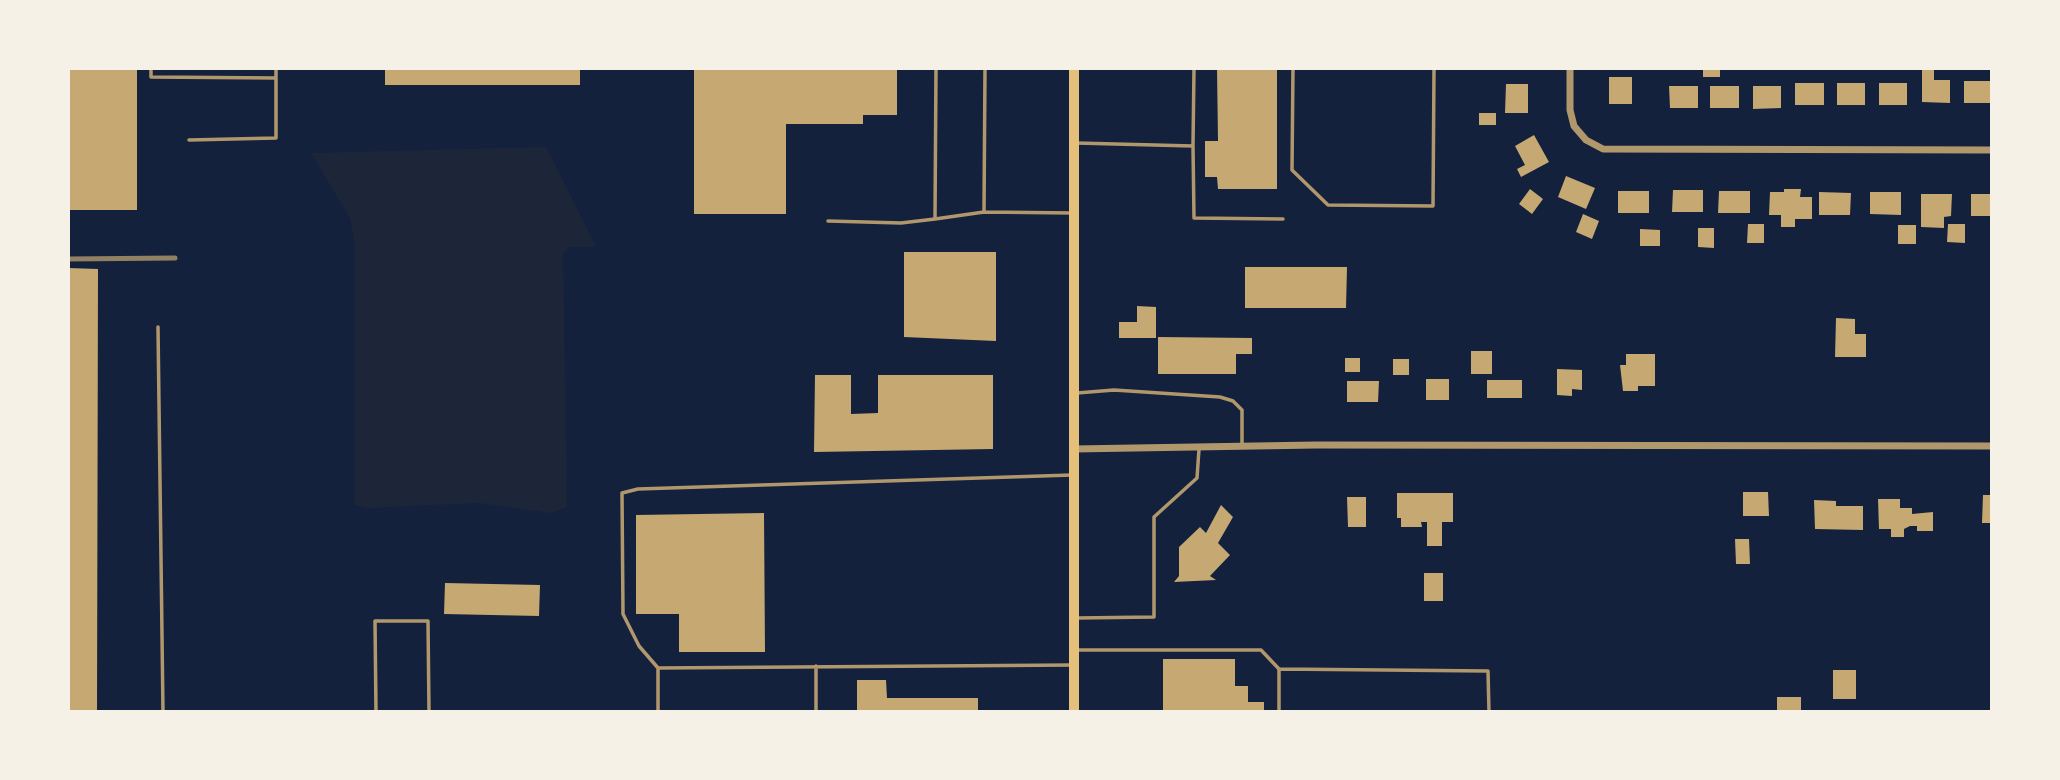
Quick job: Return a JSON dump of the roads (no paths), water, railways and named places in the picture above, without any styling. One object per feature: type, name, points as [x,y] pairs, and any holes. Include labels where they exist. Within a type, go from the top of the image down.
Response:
[{"type":"main road","points":[[1074,68],[1074,712]]},
{"type":"street","points":[[1570,68],[1570,110],[1574,126],[1586,140],[1603,149],[1992,150]]},
{"type":"street","points":[[1074,449],[1242,449],[1316,445],[1992,446]]},
{"type":"lane","points":[[151,68],[151,77],[276,78]]},
{"type":"lane","points":[[189,140],[276,138],[276,68]]},
{"type":"lane","points":[[935,219],[936,68]]},
{"type":"lane","points":[[984,212],[985,68]]},
{"type":"lane","points":[[1194,68],[1194,218],[1283,219]]},
{"type":"lane","points":[[1293,68],[1292,170],[1328,205],[1433,206],[1434,68]]},
{"type":"lane","points":[[1074,143],[1193,146]]},
{"type":"lane","points":[[828,221],[901,223],[984,212],[1074,213]]},
{"type":"lane","points":[[158,327],[163,712]]},
{"type":"lane","points":[[1074,393],[1114,390],[1220,397],[1233,401],[1242,410],[1242,449]]},
{"type":"lane","points":[[1074,618],[1154,617],[1154,517],[1198,478],[1199,449]]},
{"type":"lane","points":[[658,712],[658,668],[639,646],[623,614],[622,493],[638,489],[1074,475]]},
{"type":"lane","points":[[376,712],[375,621],[428,621],[429,712]]},
{"type":"lane","points":[[1074,650],[1261,650],[1279,669],[1279,712]]},
{"type":"lane","points":[[658,668],[1074,665]]},
{"type":"lane","points":[[816,666],[816,712]]},
{"type":"lane","points":[[1279,669],[1488,671],[1489,712]]},
{"type":"railway","points":[[68,259],[175,258]]}]
